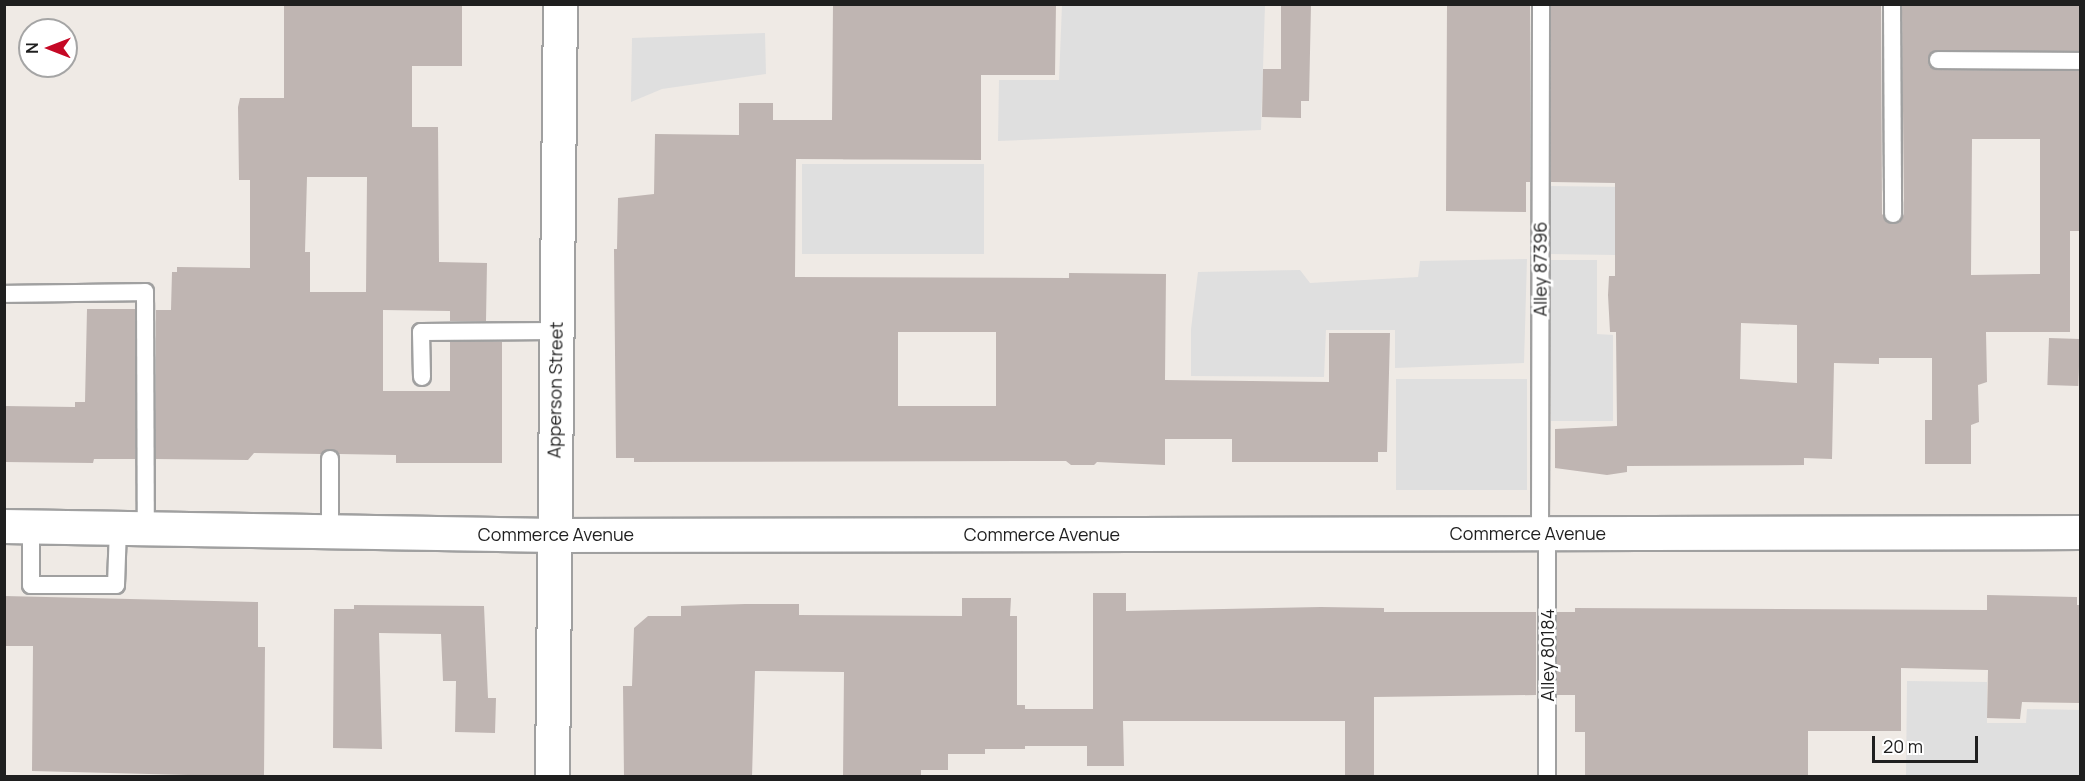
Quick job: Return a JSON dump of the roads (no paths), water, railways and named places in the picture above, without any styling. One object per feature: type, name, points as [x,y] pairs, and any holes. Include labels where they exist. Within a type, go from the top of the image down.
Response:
[{"type":"street","name":"Apperson Street","points":[[552,777],[560,4]]},
{"type":"street","name":"Commerce Avenue","points":[[18,527],[554,535],[2080,532]]},
{"type":"lane","name":"Alley 87396","points":[[1541,4],[1543,533]]},
{"type":"lane","points":[[1893,4],[1893,214]]},
{"type":"lane","points":[[1938,60],[2080,62]]},
{"type":"lane","points":[[4,294],[146,292],[132,528],[116,585],[31,585],[18,527]]},
{"type":"lane","points":[[422,377],[421,332],[555,331]]},
{"type":"lane","points":[[330,459],[330,532]]},
{"type":"lane","name":"Alley 80184","points":[[1543,533],[1547,777]]}]
